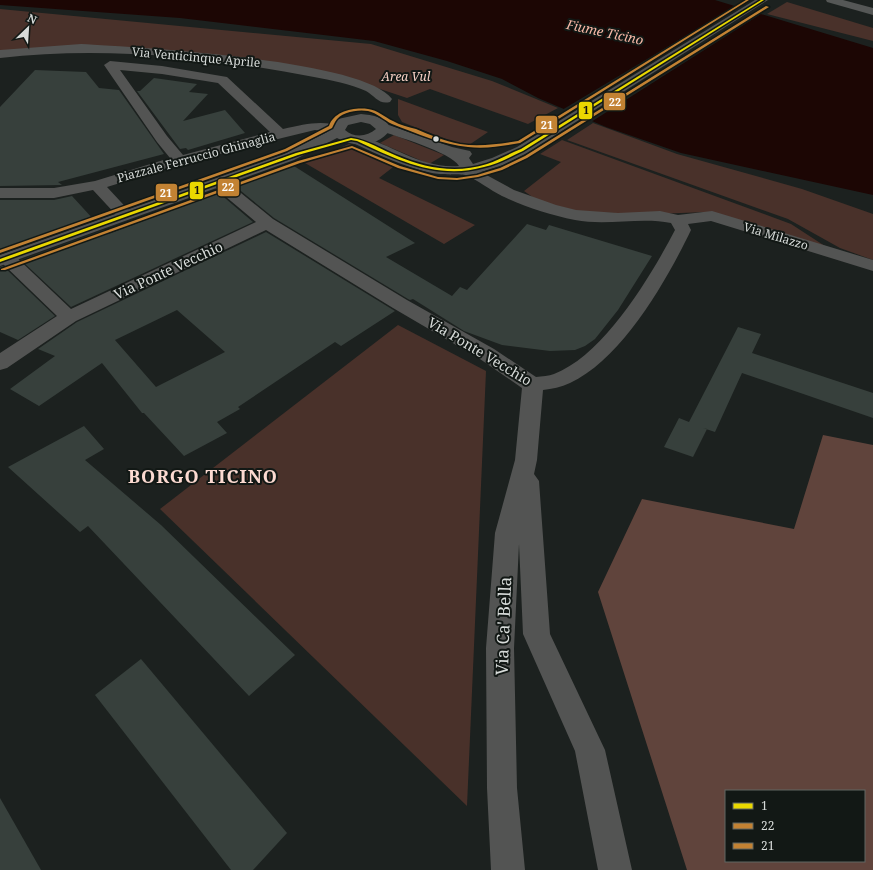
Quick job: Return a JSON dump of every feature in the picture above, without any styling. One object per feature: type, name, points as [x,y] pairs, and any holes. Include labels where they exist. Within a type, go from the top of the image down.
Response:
[{"type":"main road","points":[[831,0],[873,12]]},
{"type":"street","name":"Piazzale Ferruccio Ghinaglia","points":[[125,215],[97,185],[180,160],[315,126],[346,135],[424,169],[469,171],[506,158],[522,150],[763,0]]},
{"type":"street","name":"Via Venticinque Aprile","points":[[0,54],[81,48],[194,55],[267,64],[340,78],[372,89],[385,99]]},
{"type":"street","points":[[110,65],[120,50]]},
{"type":"street","points":[[110,65],[162,70],[222,80],[280,134]]},
{"type":"street","points":[[110,65],[162,139],[180,160]]},
{"type":"street","points":[[69,317],[4,260],[125,215],[219,183],[346,135],[343,122],[361,118],[385,99]]},
{"type":"street","points":[[380,124],[385,99]]},
{"type":"street","points":[[361,118],[451,152],[463,160],[469,171],[475,164],[498,154]]},
{"type":"street","name":"Piazzale Ferruccio Ghinaglia","points":[[346,135],[376,136],[380,133],[380,124]]},
{"type":"street","points":[[451,152],[480,156],[522,150]]},
{"type":"street","name":"Via Milazzo","points":[[469,171],[508,193],[576,215],[618,218],[660,216],[678,220],[712,216],[873,266]]},
{"type":"street","name":"Via Ponte Vecchio","points":[[219,183],[267,223],[487,354],[533,385],[562,378],[586,364],[634,313],[674,249],[683,230],[678,220]]},
{"type":"street","points":[[0,193],[54,193],[97,185]]},
{"type":"street","name":"Via Ponte Vecchio","points":[[0,363],[69,317],[267,223]]},
{"type":"street","name":"Via Ca' Bella","points":[[508,870],[502,788],[500,648],[507,533],[526,460],[533,385]]},
{"type":"street","points":[[526,460],[537,634],[590,750],[615,870]]},
{"type":"green space","points":[[787,2],[873,28],[873,41],[767,14]]},
{"type":"green space","name":"Area Vul","points":[[0,9],[371,44],[492,81],[558,108],[528,124],[430,89],[407,98],[341,76],[171,51],[0,53]]},
{"type":"green space","points":[[398,99],[488,132],[466,147],[402,122],[398,115]]},
{"type":"green space","points":[[593,123],[677,154],[802,189],[873,214],[873,260],[840,248],[788,219],[567,140]]},
{"type":"green space","points":[[394,135],[444,155],[429,164],[380,143]]},
{"type":"green space","points":[[562,140],[791,224],[831,250],[706,212],[655,214],[576,212],[541,203],[524,191],[561,162],[540,154]]},
{"type":"green space","points":[[349,144],[397,164],[379,178],[475,225],[444,244],[305,163]]},
{"type":"green space","points":[[398,325],[486,371],[467,806],[160,509]]},
{"type":"shaded area","points":[[823,435],[873,445],[873,870],[687,870],[598,592],[642,499],[794,529]]},
{"type":"water","name":"Fiume Ticino","points":[[0,0],[715,0],[873,48],[873,195],[681,153],[606,127],[538,98],[502,79],[447,61],[374,41],[180,18],[0,5]]},
{"type":"pier","points":[[739,4],[764,12],[591,122],[562,110]]},
{"type":"building","points":[[35,70],[86,72],[99,88],[119,90],[164,154],[58,182],[62,185],[0,186],[0,107]]},
{"type":"building","points":[[154,78],[197,84],[189,92],[208,94],[183,121],[225,110],[245,133],[188,150],[186,148],[180,149],[137,91],[140,91]]},
{"type":"building","points":[[294,166],[415,243],[386,257],[452,296],[460,287],[467,290],[527,224],[546,230],[549,225],[652,256],[618,310],[595,339],[585,346],[575,350],[550,351],[502,345],[464,331],[413,299],[408,299],[274,218],[236,187]]},
{"type":"building","points":[[219,193],[253,222],[71,307],[21,260],[104,230],[108,234]]},
{"type":"building","points":[[72,196],[94,220],[0,253],[0,200],[54,200]]},
{"type":"building","points":[[266,232],[395,311],[341,346],[335,342],[238,407],[240,409],[217,422],[227,433],[184,456],[144,413],[142,413],[102,363],[39,406],[10,389],[55,356],[38,349],[77,322]],"holes":[[[177,310],[225,352],[156,387],[115,340]]]},
{"type":"building","points":[[3,266],[55,316],[18,340],[0,332],[0,267]]},
{"type":"building","points":[[738,327],[761,334],[752,353],[873,393],[873,418],[742,373],[715,432],[707,429],[693,457],[664,447],[679,418],[689,422]]},
{"type":"building","points":[[84,426],[104,449],[85,460],[161,525],[295,655],[249,696],[88,526],[80,532],[8,467]]},
{"type":"building","points":[[141,659],[287,833],[253,870],[231,870],[95,695]]},
{"type":"building","points":[[0,798],[41,870],[0,870]]},
{"type":"transit line","name":"21","points":[[0,252],[286,150],[331,127],[336,118],[346,112],[369,110],[380,114],[393,123],[460,145],[486,146],[519,142],[748,0]]},
{"type":"transit line","name":"1","points":[[0,261],[297,154],[351,139],[358,140],[401,159],[430,168],[460,170],[488,165],[522,150],[763,0]]},
{"type":"transit line","name":"22","points":[[3,269],[299,162],[352,147],[399,167],[438,178],[457,179],[478,176],[501,169],[526,157],[767,7]]},
{"type":"district","name":"BORGO TICINO","points":[[203,476]]}]
